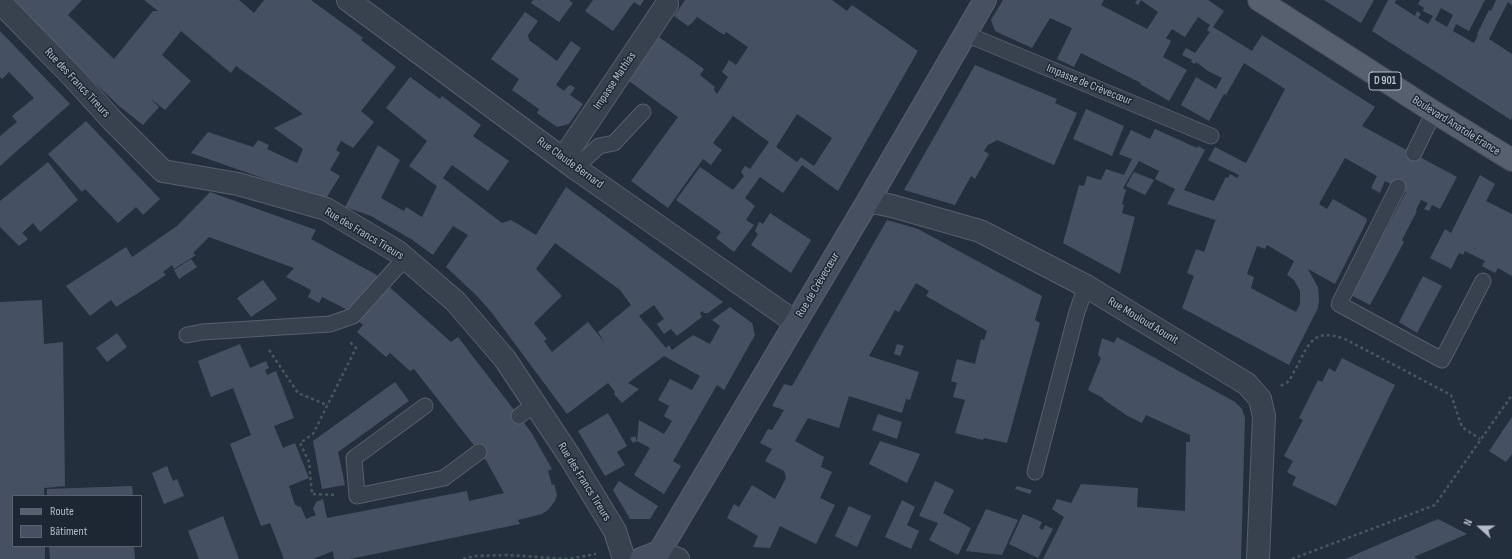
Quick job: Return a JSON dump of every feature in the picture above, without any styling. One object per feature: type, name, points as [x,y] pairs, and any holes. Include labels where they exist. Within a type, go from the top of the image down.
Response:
[{"type":"main road","name":"Boulevard Anatole France","points":[[1259,0],[1512,160]]},
{"type":"main road","name":"Rue de Crèvecœur","points":[[659,557],[795,322],[966,34],[979,3]]},
{"type":"street","name":"Rue Claude Bernard","points":[[348,0],[569,163],[795,322]]},
{"type":"street","name":"Rue des Francs Tireurs","points":[[0,2],[73,77],[112,121],[163,171],[238,184],[326,209],[398,252],[455,300],[505,359],[527,410],[570,457],[615,531],[622,554]]},
{"type":"street","name":"Impasse Mathias","points":[[569,163],[668,4]]},
{"type":"street","name":"Rue Mouloud Aounit","points":[[868,201],[980,231],[1086,286],[1247,384],[1260,399],[1264,416],[1258,559]]},
{"type":"lane","name":"Impasse de Crèvecœur","points":[[966,34],[1211,136]]},
{"type":"lane","points":[[569,163],[599,146],[614,143],[643,112]]},
{"type":"lane","points":[[1414,153],[1434,112]]},
{"type":"lane","points":[[1398,187],[1339,304],[1442,360],[1483,281]]},
{"type":"lane","points":[[187,335],[202,332],[330,324],[353,316],[405,258]]},
{"type":"lane","points":[[1035,472],[1076,315],[1086,286]]},
{"type":"lane","points":[[425,406],[354,458],[357,496],[444,478],[479,452]]},
{"type":"path","points":[[330,324],[356,348],[313,434],[300,443],[309,462],[312,494],[341,495]]},
{"type":"path","points":[[256,329],[278,365],[298,393],[327,405]]},
{"type":"path","points":[[1260,399],[1289,381],[1310,342],[1324,334],[1332,334],[1345,339],[1451,395],[1462,427],[1480,439]]},
{"type":"path","points":[[1292,559],[1434,505],[1512,395]]},
{"type":"path","points":[[463,559],[475,556],[508,555],[568,558],[622,554]]},
{"type":"building","points":[[15,0],[82,0],[68,15],[114,59],[153,11],[158,11],[144,0],[239,0],[254,13],[264,0],[311,0],[363,38],[361,40],[396,67],[361,111],[374,122],[353,148],[338,139],[341,141],[336,150],[340,153],[330,170],[340,176],[325,200],[191,153],[208,132],[253,147],[258,140],[269,145],[267,149],[297,163],[303,149],[274,128],[303,114],[236,66],[231,73],[181,31],[162,55],[191,81],[165,110],[150,98],[159,107],[143,125],[119,106],[34,25],[15,4]]},
{"type":"building","points":[[533,0],[569,0],[573,3],[559,22],[531,3]]},
{"type":"building","points":[[593,0],[644,0],[640,6],[634,2],[613,31],[585,11]]},
{"type":"building","points":[[685,0],[832,0],[847,11],[852,5],[918,51],[838,191],[802,165],[783,193],[760,177],[745,198],[755,206],[746,220],[754,225],[734,252],[716,238],[721,232],[676,200],[700,167],[733,190],[744,176],[741,172],[745,166],[750,169],[769,142],[733,116],[713,143],[722,150],[711,165],[703,159],[668,208],[631,181],[678,117],[629,81],[659,37],[704,69],[700,75],[715,87],[714,90],[717,94],[728,77],[722,72],[729,60],[736,65],[748,47],[726,32],[724,35],[697,17],[688,26],[674,16]],"holes":[[[797,114],[832,138],[814,166],[801,157],[797,162],[776,147]]]},
{"type":"building","points":[[1003,0],[1104,0],[1101,5],[1147,29],[1158,12],[1141,0],[1208,0],[1224,11],[1213,27],[1252,51],[1262,35],[1375,107],[1362,126],[1457,177],[1440,209],[1432,205],[1429,211],[1424,209],[1428,203],[1421,200],[1402,240],[1404,242],[1370,305],[1351,295],[1406,192],[1385,181],[1380,193],[1371,188],[1377,176],[1345,158],[1319,204],[1327,209],[1333,199],[1366,218],[1367,221],[1335,284],[1308,269],[1318,287],[1318,308],[1289,365],[1182,308],[1194,276],[1187,273],[1196,249],[1204,252],[1217,216],[1215,220],[1167,204],[1175,189],[1155,179],[1159,171],[1139,161],[1123,188],[1126,190],[1122,204],[1124,205],[1122,213],[1135,217],[1120,274],[1063,243],[1079,185],[1084,186],[1087,176],[1101,180],[1106,169],[1124,175],[1132,159],[1119,154],[1131,130],[1150,139],[1155,129],[1197,148],[1198,146],[1205,150],[1184,190],[1214,201],[1226,177],[1228,178],[1230,174],[1237,178],[1239,175],[1208,160],[1215,147],[1246,163],[1285,89],[1244,63],[1209,121],[1181,105],[1196,77],[1216,89],[1222,78],[1208,71],[1196,62],[1195,64],[1191,62],[1192,60],[1182,55],[1186,48],[1195,53],[1210,32],[1207,30],[1210,25],[1198,17],[1185,37],[1172,29],[1166,38],[1171,41],[1163,57],[1187,70],[1169,101],[1140,84],[1141,83],[1081,53],[1074,67],[1057,59],[1072,28],[1050,18],[1032,48],[995,31],[991,20]],"holes":[[[1267,245],[1294,261],[1287,275],[1294,280],[1300,291],[1300,304],[1296,312],[1251,288],[1254,277],[1247,274],[1257,246],[1265,249]]]},
{"type":"building","points":[[1137,0],[1141,0],[1138,5],[1135,3]]},
{"type":"building","points":[[1324,0],[1374,0],[1361,23]]},
{"type":"building","points":[[1388,0],[1396,0],[1395,3],[1415,16],[1417,11],[1421,14],[1418,18],[1428,24],[1433,16],[1423,11],[1424,8],[1418,4],[1420,0],[1485,0],[1469,31],[1456,24],[1453,31],[1474,43],[1489,10],[1491,11],[1496,0],[1512,0],[1512,5],[1508,2],[1489,39],[1512,54],[1511,120],[1372,31]],"holes":[[[1441,8],[1453,15],[1447,27],[1435,20]]]},
{"type":"building","points":[[525,12],[538,21],[528,35],[529,40],[557,61],[571,41],[581,48],[556,85],[564,91],[571,85],[575,88],[570,95],[583,104],[569,124],[557,127],[537,113],[539,109],[512,90],[519,79],[491,59]]},
{"type":"building","points":[[0,31],[70,104],[0,166],[0,136],[17,122],[12,116],[34,98],[9,72],[2,79],[0,77]]},
{"type":"building","points":[[975,65],[1057,99],[1055,103],[1077,113],[1054,165],[997,140],[988,145],[984,151],[989,154],[975,179],[971,176],[955,205],[904,190]]},
{"type":"building","points":[[410,77],[440,99],[442,96],[481,125],[473,136],[509,161],[488,191],[452,165],[443,178],[502,223],[511,220],[536,235],[566,187],[723,302],[708,313],[704,313],[703,311],[700,313],[702,317],[677,336],[671,329],[664,334],[657,324],[664,319],[654,305],[639,316],[666,348],[669,345],[672,350],[693,335],[710,344],[720,326],[712,320],[730,307],[752,323],[755,335],[724,390],[717,385],[673,461],[681,466],[664,494],[634,475],[650,448],[637,441],[639,420],[664,434],[672,421],[664,416],[669,406],[658,400],[670,379],[692,390],[700,376],[664,356],[628,383],[639,389],[622,403],[614,394],[615,392],[608,383],[567,414],[492,313],[477,296],[446,267],[468,235],[453,226],[433,255],[411,239],[371,216],[345,207],[378,145],[400,160],[381,198],[404,211],[406,207],[422,217],[437,186],[409,166],[427,141],[386,108]],"holes":[[[555,243],[620,290],[631,305],[598,332],[605,343],[588,322],[552,352],[544,341],[547,339],[534,323],[562,296],[536,269]]]},
{"type":"building","points":[[1086,109],[1124,126],[1112,156],[1073,139]]},
{"type":"building","points":[[86,121],[160,199],[143,215],[136,207],[118,223],[85,189],[82,192],[48,154]]},
{"type":"building","points":[[48,162],[78,200],[40,232],[33,223],[22,233],[28,239],[19,246],[0,227],[0,201]]},
{"type":"building","points":[[1134,172],[1154,180],[1145,195],[1126,186]]},
{"type":"building","points":[[1480,175],[1495,184],[1486,201],[1512,214],[1512,276],[1498,268],[1495,273],[1482,266],[1485,261],[1465,251],[1463,255],[1459,253],[1451,269],[1430,258],[1445,229],[1451,233]]},
{"type":"building","points":[[210,192],[316,230],[311,239],[375,274],[451,342],[458,337],[531,432],[552,469],[548,471],[557,495],[555,501],[548,510],[542,514],[518,520],[520,524],[350,559],[334,559],[333,551],[313,559],[284,559],[270,523],[261,526],[230,444],[251,435],[233,388],[211,397],[198,361],[240,344],[250,368],[266,361],[269,368],[265,370],[267,375],[276,371],[294,418],[274,426],[283,448],[295,443],[309,478],[289,486],[295,505],[301,507],[306,519],[316,515],[313,509],[316,502],[323,499],[327,518],[467,491],[469,501],[504,493],[487,462],[414,369],[410,371],[390,353],[386,357],[357,332],[363,325],[344,308],[322,297],[319,303],[308,297],[311,290],[286,277],[294,268],[209,237],[193,253],[196,255],[174,269],[172,265],[163,272],[166,275],[116,307],[111,300],[90,316],[66,286],[126,247],[132,257],[177,226]]},
{"type":"building","points":[[770,213],[811,240],[791,273],[751,245],[758,234],[755,231],[759,222],[763,224]]},
{"type":"building","points":[[887,220],[918,229],[1042,296],[1035,320],[1040,323],[1007,443],[984,438],[983,440],[955,433],[965,400],[953,397],[957,383],[951,381],[957,359],[975,364],[981,339],[984,340],[987,331],[926,296],[929,291],[916,283],[899,312],[895,310],[869,356],[919,372],[910,400],[906,399],[902,413],[849,396],[839,428],[808,418],[795,441],[824,457],[821,467],[832,472],[820,498],[835,505],[816,544],[780,526],[770,548],[753,547],[758,536],[727,518],[734,504],[739,507],[752,485],[775,499],[786,478],[784,471],[765,461],[772,449],[760,443],[768,429],[772,430],[784,410],[772,406],[784,384],[792,386]]},
{"type":"building","points":[[191,259],[197,267],[179,279],[174,270]]},
{"type":"building","points":[[1423,276],[1442,286],[1417,333],[1399,322]]},
{"type":"building","points":[[263,280],[277,299],[251,317],[237,298]]},
{"type":"building","points":[[42,300],[44,344],[63,342],[65,486],[44,488],[44,495],[12,495],[12,547],[45,547],[45,559],[0,559],[0,302]]},
{"type":"building","points":[[117,333],[127,347],[107,362],[96,348]]},
{"type":"building","points":[[1117,337],[1235,402],[1242,409],[1245,418],[1241,559],[1043,559],[1064,517],[1052,509],[1057,499],[1071,503],[1068,509],[1081,484],[1138,488],[1137,507],[1185,511],[1186,442],[1190,442],[1190,435],[1146,415],[1142,423],[1126,415],[1103,398],[1088,390],[1101,358],[1098,355],[1102,338],[1114,343]]},
{"type":"building","points":[[897,344],[904,346],[900,356],[894,354]]},
{"type":"building","points":[[1342,358],[1395,385],[1336,506],[1292,485],[1296,477],[1287,472],[1293,461],[1284,456],[1303,420],[1299,418],[1318,380],[1322,382],[1329,368],[1335,372]]},
{"type":"building","points":[[395,382],[409,401],[338,452],[345,485],[322,489],[313,441]]},
{"type":"building","points":[[608,413],[627,446],[617,452],[625,465],[605,476],[578,431]]},
{"type":"building","points":[[878,414],[902,422],[897,439],[872,430]]},
{"type":"building","points":[[1512,417],[1512,454],[1506,462],[1489,451]]},
{"type":"building","points":[[635,436],[637,441],[633,443],[630,438]]},
{"type":"building","points":[[880,441],[920,454],[907,483],[869,464]]},
{"type":"building","points":[[167,466],[173,481],[177,479],[184,496],[164,504],[152,473]]},
{"type":"building","points":[[619,481],[658,506],[650,519],[630,519],[613,490]]},
{"type":"building","points":[[935,481],[954,490],[943,513],[971,528],[958,555],[929,540],[938,523],[919,516]]},
{"type":"building","points":[[132,486],[133,495],[47,495],[47,489]]},
{"type":"building","points":[[1017,486],[1032,490],[1030,494],[1015,489]]},
{"type":"building","points":[[902,500],[915,507],[907,525],[919,531],[911,549],[885,537]]},
{"type":"building","points":[[849,506],[871,516],[857,547],[835,536]]},
{"type":"building","points":[[986,509],[1018,520],[1002,555],[966,551]]},
{"type":"building","points":[[1023,514],[1042,522],[1039,528],[1043,530],[1045,525],[1053,529],[1038,558],[1009,544]]},
{"type":"building","points":[[223,516],[239,559],[199,559],[188,531]]},
{"type":"building","points":[[1438,519],[1467,534],[1414,557],[1418,559],[1345,559]]},
{"type":"building","points":[[49,547],[134,547],[135,559],[50,559]]}]
